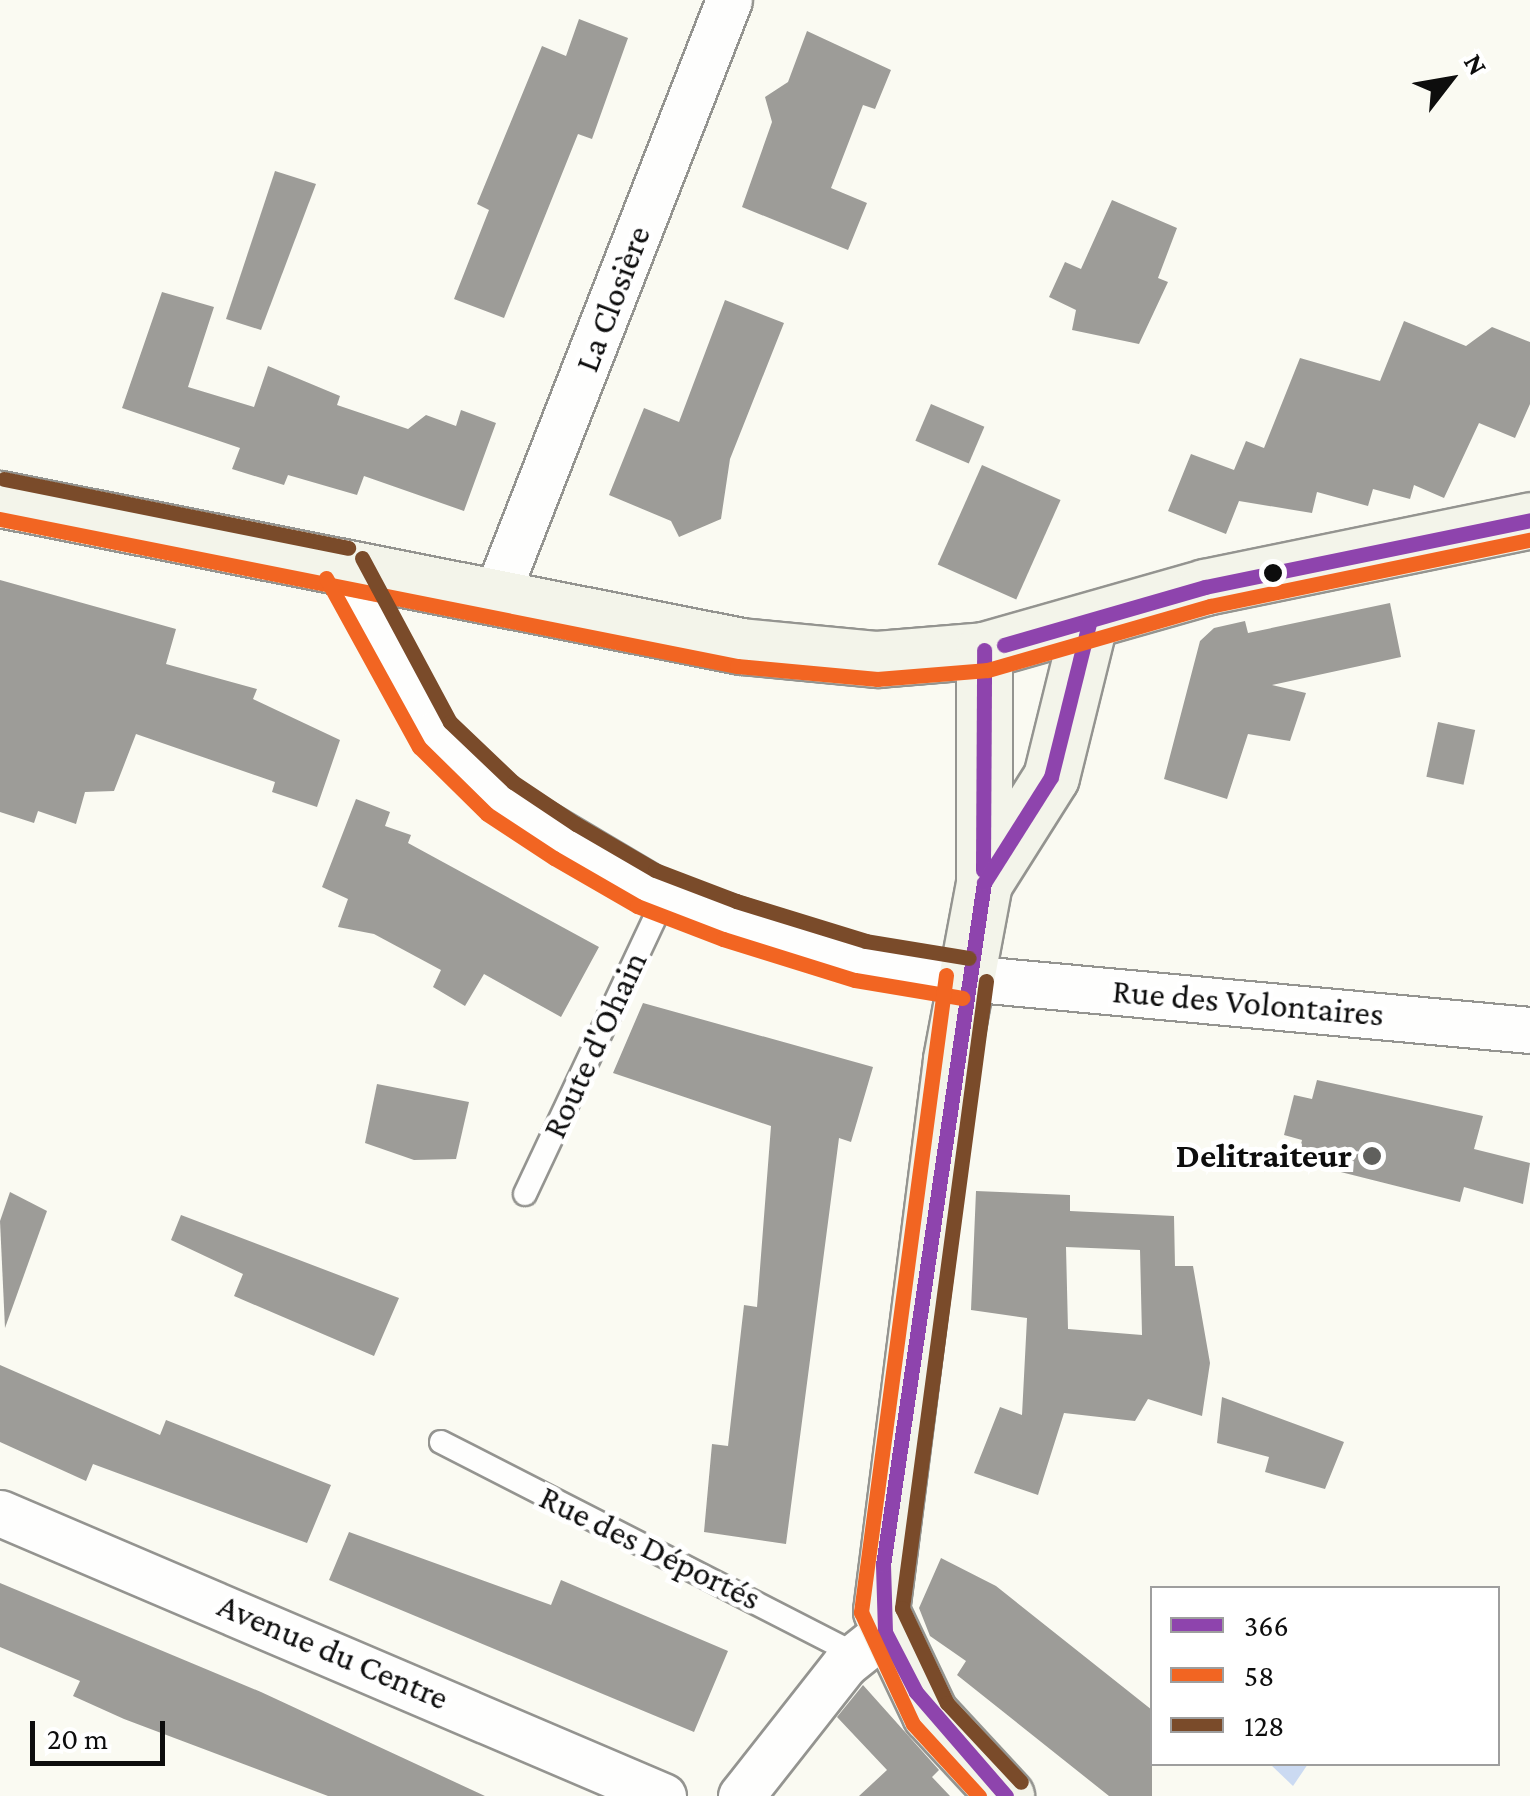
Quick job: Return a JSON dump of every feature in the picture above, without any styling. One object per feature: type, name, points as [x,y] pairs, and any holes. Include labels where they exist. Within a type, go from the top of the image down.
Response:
[{"type":"main road","points":[[0,499],[757,647],[878,659],[984,650],[1089,624],[1205,587],[1530,520]]},
{"type":"main road","points":[[984,883],[1050,777],[1089,624]]},
{"type":"main road","points":[[984,650],[984,883],[966,978],[871,1644],[1006,1796]]},
{"type":"street","name":"La Closière","points":[[495,598],[729,0]]},
{"type":"street","points":[[344,568],[434,734],[500,798],[665,896],[860,962],[966,978]]},
{"type":"street","name":"Rue des Volontaires","points":[[966,978],[1530,1030]]},
{"type":"street","name":"Avenue du Centre","points":[[0,1513],[662,1796]]},
{"type":"street","points":[[741,1796],[871,1644]]},
{"type":"lane","name":"Route d'Ohain","points":[[525,1194],[665,896]]},
{"type":"lane","name":"Rue des Déportés","points":[[440,1442],[871,1644]]},
{"type":"water","points":[[1272,1766],[1307,1766],[1293,1786]]},
{"type":"building","points":[[579,19],[628,38],[592,139],[578,134],[504,318],[454,299],[489,210],[477,204],[542,46],[566,56]]},
{"type":"building","points":[[807,31],[891,70],[875,109],[863,105],[831,188],[867,203],[848,250],[742,207],[772,122],[765,97],[788,82]]},
{"type":"building","points":[[275,171],[316,184],[261,330],[226,319]]},
{"type":"building","points":[[1112,200],[1177,228],[1158,278],[1168,282],[1139,344],[1072,330],[1076,310],[1049,297],[1065,262],[1081,269]]},
{"type":"building","points":[[162,292],[214,307],[188,387],[254,407],[268,366],[340,396],[337,405],[408,429],[426,415],[456,426],[461,410],[496,423],[464,511],[364,476],[357,495],[288,475],[284,485],[232,469],[240,448],[122,408]]},
{"type":"building","points":[[725,300],[784,323],[730,459],[721,519],[679,537],[671,521],[609,495],[644,408],[679,422]]},
{"type":"building","points":[[1404,321],[1466,346],[1492,327],[1530,342],[1530,404],[1515,438],[1479,423],[1444,498],[1414,485],[1410,499],[1373,489],[1368,506],[1317,492],[1312,513],[1239,501],[1226,534],[1168,511],[1191,454],[1234,470],[1246,441],[1264,448],[1300,358],[1380,381]]},
{"type":"building","points":[[931,404],[984,427],[969,463],[915,441]]},
{"type":"building","points":[[982,465],[1061,500],[1016,600],[938,565]]},
{"type":"building","points":[[0,580],[176,629],[166,664],[257,689],[253,699],[340,740],[317,807],[272,792],[275,782],[136,734],[114,791],[85,792],[76,824],[38,811],[34,823],[0,812]]},
{"type":"building","points":[[1390,603],[1401,657],[1272,685],[1306,693],[1290,741],[1248,734],[1227,799],[1164,779],[1200,641],[1214,628],[1245,621],[1248,633]]},
{"type":"building","points":[[1438,722],[1475,730],[1464,785],[1426,777]]},
{"type":"building","points":[[356,799],[390,812],[385,826],[411,835],[408,843],[599,947],[561,1017],[484,974],[465,1006],[433,987],[441,970],[374,934],[338,927],[348,899],[322,887]]},
{"type":"building","points":[[643,1003],[873,1067],[851,1142],[839,1138],[786,1544],[704,1532],[712,1444],[728,1446],[744,1305],[757,1307],[771,1126],[613,1073]]},
{"type":"building","points":[[1317,1080],[1483,1116],[1474,1149],[1530,1163],[1523,1204],[1464,1187],[1460,1202],[1297,1161],[1302,1140],[1284,1135],[1294,1095],[1312,1099]]},
{"type":"building","points":[[377,1084],[469,1102],[456,1159],[414,1160],[365,1143]]},
{"type":"building","points":[[976,1191],[1070,1195],[1070,1211],[1174,1216],[1175,1266],[1193,1266],[1210,1363],[1202,1416],[1148,1399],[1135,1421],[1064,1413],[1038,1495],[974,1473],[1000,1407],[1022,1415],[1027,1318],[971,1310]],"holes":[[[1066,1247],[1140,1250],[1142,1335],[1068,1329]]]},
{"type":"building","points":[[10,1192],[47,1211],[5,1328],[0,1221]]},
{"type":"building","points":[[181,1215],[399,1298],[374,1356],[234,1296],[243,1274],[171,1240]]},
{"type":"building","points":[[0,1365],[160,1435],[166,1420],[331,1485],[307,1543],[93,1464],[86,1481],[0,1442]]},
{"type":"building","points":[[1222,1397],[1344,1442],[1325,1489],[1265,1472],[1269,1457],[1217,1443]]},
{"type":"building","points":[[349,1532],[551,1605],[561,1580],[728,1651],[694,1732],[329,1580]]},
{"type":"building","points":[[941,1558],[996,1586],[1150,1708],[1152,1796],[1109,1796],[957,1675],[966,1661],[930,1636],[919,1608]]},
{"type":"building","points":[[0,1583],[261,1692],[485,1796],[328,1796],[124,1719],[73,1696],[80,1681],[0,1647]]},
{"type":"building","points":[[863,1685],[939,1770],[932,1777],[950,1796],[859,1796],[887,1770],[837,1717]]},
{"type":"transit line","name":"128","points":[[4,479],[348,548]]},
{"type":"transit line","name":"58","points":[[0,519],[737,666],[877,679],[988,670],[1210,606],[1530,540]]},
{"type":"transit line","name":"366","points":[[1004,645],[1205,587],[1530,520]]},
{"type":"transit line","name":"128","points":[[362,558],[450,722],[513,782],[576,824],[655,870],[736,901],[866,941],[969,958]]},
{"type":"transit line","name":"58","points":[[326,578],[419,747],[487,814],[637,906],[723,939],[855,980],[963,998]]},
{"type":"transit line","name":"366","points":[[1006,1796],[916,1692],[885,1632],[883,1565],[984,883],[1051,777],[1089,624]]},
{"type":"transit line","name":"366","points":[[983,870],[984,650]]},
{"type":"transit line","name":"58","points":[[946,975],[861,1612],[913,1724],[979,1796]]},
{"type":"transit line","name":"128","points":[[986,981],[902,1608],[947,1703],[1021,1782]]},
{"type":"place","name":"Delitraiteur","points":[[1372,1156]]}]
